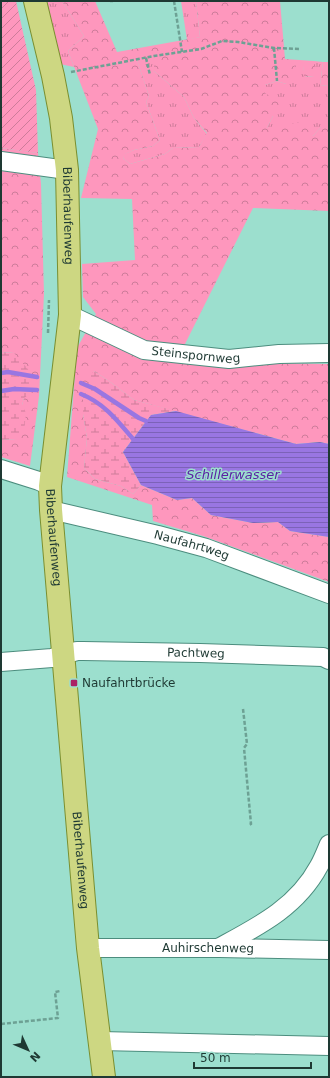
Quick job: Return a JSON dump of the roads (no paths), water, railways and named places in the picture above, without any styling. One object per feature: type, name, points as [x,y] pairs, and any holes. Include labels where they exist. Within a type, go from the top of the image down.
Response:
[{"type":"main road","name":"Biberhaufenweg","points":[[35,1],[53,76],[61,118],[67,170],[70,315],[50,486],[50,510],[88,948],[104,1077]]},
{"type":"street","points":[[1,161],[67,170]]},
{"type":"street","name":"Steinspornweg","points":[[70,315],[144,350],[229,359],[278,354],[329,353]]},
{"type":"street","points":[[1,469],[50,486]]},
{"type":"street","name":"Naufahrtweg","points":[[50,510],[71,513],[206,548],[329,594]]},
{"type":"street","name":"Pachtweg","points":[[1,662],[52,658],[77,651],[192,653],[323,658],[329,660]]},
{"type":"street","points":[[220,948],[254,930],[280,913],[297,897],[316,872],[329,844]]},
{"type":"street","name":"Auhirschenweg","points":[[88,948],[329,950]]},
{"type":"street","points":[[100,1041],[329,1046]]},
{"type":"water","name":"Schillerwasser","points":[[176,411],[296,444],[320,442],[329,444],[329,537],[290,531],[278,522],[253,523],[211,515],[192,498],[177,500],[141,485],[123,452],[151,415]]},
{"type":"waterway","points":[[1,373],[8,372],[37,377]]},
{"type":"waterway","points":[[81,383],[95,389],[146,421]]},
{"type":"waterway","points":[[1,391],[14,389],[37,390]]},
{"type":"waterway","points":[[81,394],[104,407],[133,439]]},
{"type":"place","name":"Naufahrtbrücke","points":[[74,683]]}]
